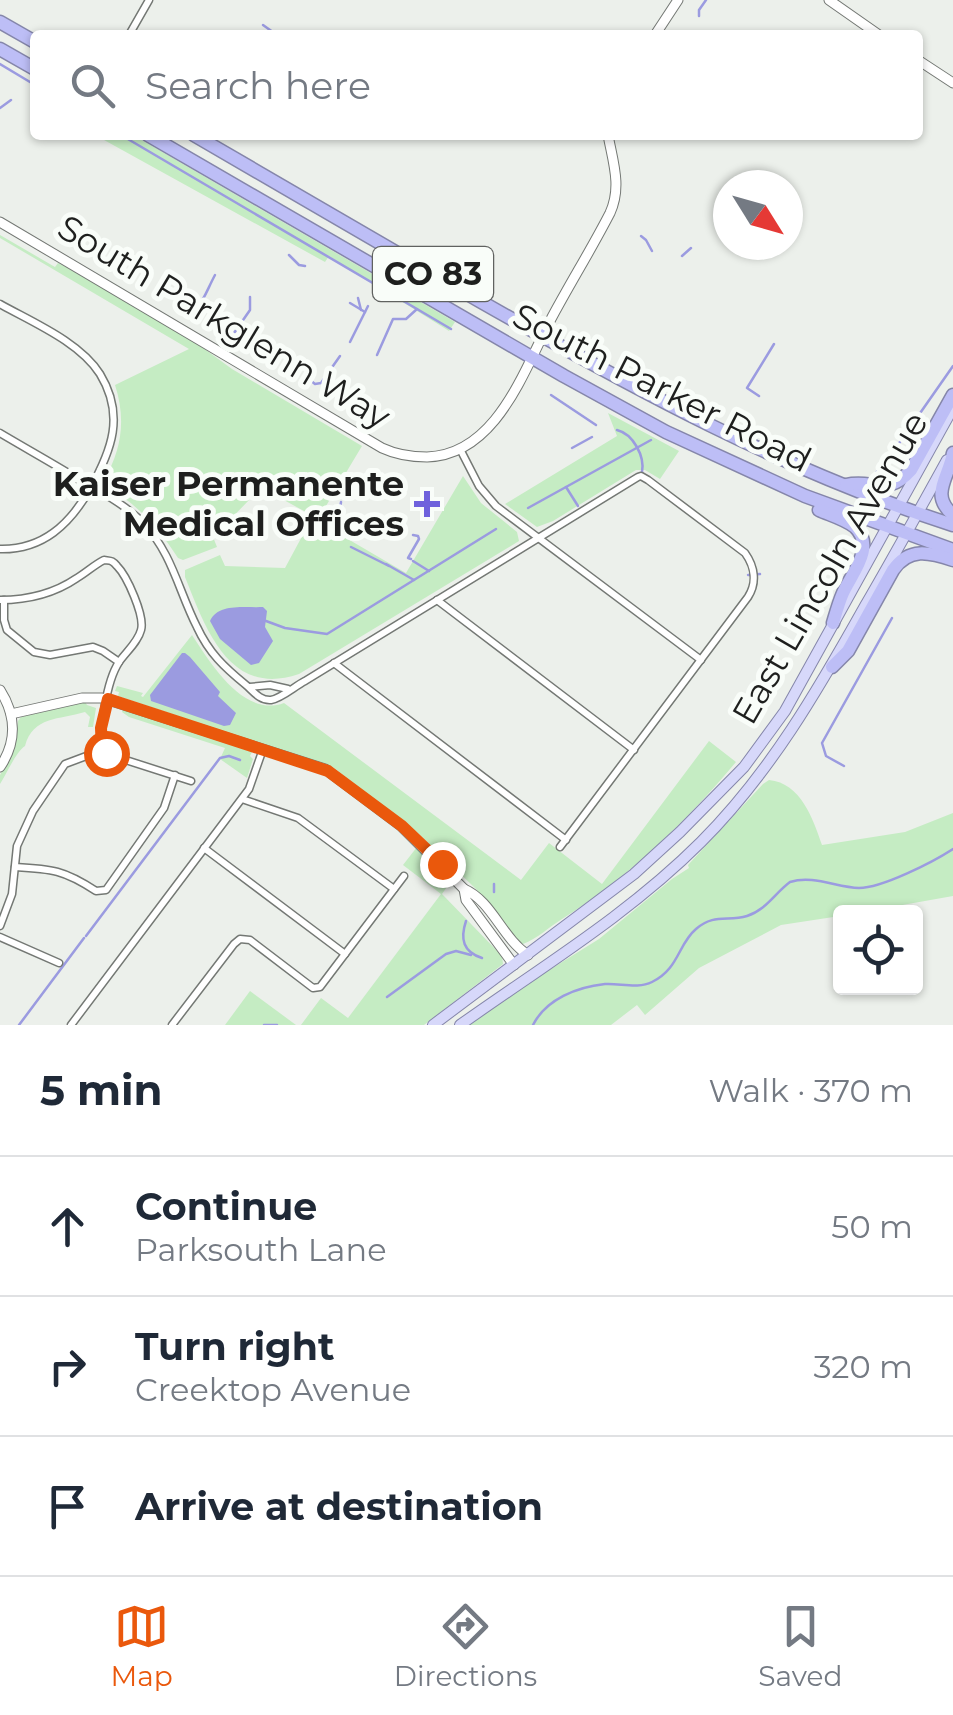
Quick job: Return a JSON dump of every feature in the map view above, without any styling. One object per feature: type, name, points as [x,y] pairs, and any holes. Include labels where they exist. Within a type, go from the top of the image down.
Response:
[{"type":"highway","points":[[0,22],[30,39]]},
{"type":"highway","points":[[0,49],[30,66]]},
{"type":"highway","name":"South Parker Road","points":[[157,140],[632,414],[738,466],[887,528],[953,550]]},
{"type":"highway","name":"South Parker Road","points":[[203,140],[685,415],[845,486],[953,525]]},
{"type":"highway","points":[[845,486],[860,482],[886,486],[905,476],[953,395]]},
{"type":"highway","points":[[953,451],[941,493],[945,508],[953,515]]},
{"type":"highway","points":[[738,466],[760,486],[848,522],[860,534],[863,555],[842,595],[834,623]]},
{"type":"highway","points":[[832,666],[848,651],[901,560],[922,552],[953,560]]},
{"type":"main road","name":"East Lincoln Avenue","points":[[433,1025],[630,878],[754,755],[778,722],[953,408]]},
{"type":"main road","name":"East Lincoln Avenue","points":[[460,1025],[640,898],[694,849],[756,782],[832,666],[953,451]]},
{"type":"street","points":[[132,30],[149,0]]},
{"type":"street","points":[[658,30],[678,0]]},
{"type":"street","points":[[829,0],[872,30]]},
{"type":"street","points":[[923,63],[953,84]]},
{"type":"street","points":[[609,140],[617,183],[615,202],[494,421],[460,450],[488,498],[701,660]]},
{"type":"street","name":"South Parkglenn Way","points":[[0,222],[382,448],[422,457],[460,450]]},
{"type":"street","points":[[0,304],[80,351],[91,362],[104,380],[112,403],[114,429],[107,460],[72,518],[52,535],[28,546],[0,549]]},
{"type":"street","points":[[0,433],[126,508],[154,535],[170,561],[204,641],[227,670],[268,700],[641,476],[743,551],[754,574],[748,597],[560,847]]},
{"type":"street","points":[[102,752],[101,728],[119,662],[139,636],[142,622],[128,583],[112,561],[102,560],[48,592],[2,600],[7,630],[32,652],[48,656],[91,647],[119,662]]},
{"type":"street","points":[[436,600],[634,750]]},
{"type":"street","points":[[334,663],[566,840]]},
{"type":"street","points":[[250,686],[288,689]]},
{"type":"street","points":[[0,690],[13,728],[12,743],[0,767]]},
{"type":"street","points":[[11,714],[82,698],[108,699],[319,767],[402,826],[464,889],[476,894],[513,944],[528,955]]},
{"type":"street","points":[[71,1025],[242,799],[251,786],[264,749]]},
{"type":"street","points":[[0,926],[4,905],[13,891],[16,848],[30,816],[61,768],[72,760],[102,752],[191,780]]},
{"type":"street","points":[[15,867],[60,871],[94,890],[106,890],[163,810],[175,775]]},
{"type":"street","points":[[242,799],[298,818],[394,889]]},
{"type":"street","points":[[204,848],[345,954]]},
{"type":"street","points":[[172,1025],[239,939],[252,942],[314,988],[320,987],[404,876]]},
{"type":"street","points":[[464,889],[466,900],[514,965]]},
{"type":"street","points":[[0,937],[59,963]]},
{"type":"green space","points":[[104,140],[142,140],[455,322],[449,331],[329,256],[325,262]]},
{"type":"green space","points":[[0,235],[55,267],[58,263],[66,267],[362,446],[317,521],[406,573],[463,476],[481,503],[517,532],[519,541],[299,674],[275,679],[238,668],[212,637],[185,570],[220,555],[225,566],[285,568],[313,516],[273,494],[254,495],[213,537],[217,547],[183,560],[178,558],[146,518],[106,486],[104,480],[120,434],[115,385],[189,349]]},
{"type":"green space","points":[[608,413],[679,451],[660,479],[645,470],[636,470],[537,527],[505,504],[617,436]]},
{"type":"green space","points":[[192,635],[219,673],[242,696],[269,706],[284,703],[521,880],[549,843],[602,884],[709,741],[736,762],[633,867],[587,903],[523,944],[515,941],[476,889],[419,834],[334,768],[118,696],[117,686],[143,693],[143,697]]},
{"type":"green space","points":[[85,702],[96,708],[93,727],[88,727],[90,717],[85,712],[41,724],[29,736],[0,784],[0,775],[14,751],[21,717]]},
{"type":"green space","points":[[123,709],[250,750],[253,759],[247,778],[220,759],[225,748],[129,717]]},
{"type":"green space","points":[[769,780],[780,783],[797,795],[810,814],[822,845],[905,832],[953,813],[953,896],[902,905],[833,905],[833,917],[781,925],[699,968],[645,1015],[637,1005],[611,1025],[469,1025],[599,939],[689,868]]},
{"type":"green space","points":[[417,847],[449,884],[442,894],[502,956],[503,964],[424,1025],[301,1025],[321,998],[348,1018],[441,894],[403,865]]},
{"type":"green space","points":[[250,991],[296,1025],[225,1025]]},
{"type":"water","points":[[263,607],[267,611],[265,627],[273,641],[259,663],[251,665],[220,639],[210,621],[226,609]]},
{"type":"water","points":[[182,653],[190,657],[220,692],[218,696],[236,713],[230,725],[151,701],[150,695]]},
{"type":"waterway","points":[[699,16],[706,0]]},
{"type":"waterway","points":[[263,25],[270,30]]},
{"type":"waterway","points":[[0,64],[30,82]]},
{"type":"waterway","points":[[0,108],[11,100]]},
{"type":"waterway","points":[[130,140],[451,329]]},
{"type":"waterway","points":[[641,236],[652,251]]},
{"type":"waterway","points":[[682,256],[691,248]]},
{"type":"waterway","points":[[289,255],[305,266]]},
{"type":"waterway","points":[[196,310],[215,275]]},
{"type":"waterway","points":[[232,336],[250,310],[250,297]]},
{"type":"waterway","points":[[358,298],[361,310]]},
{"type":"waterway","points":[[350,303],[365,312]]},
{"type":"waterway","points":[[350,342],[368,306]]},
{"type":"waterway","points":[[377,355],[393,319],[406,319],[417,309]]},
{"type":"waterway","points":[[759,396],[747,388],[774,344]]},
{"type":"waterway","points":[[310,380],[321,383],[340,356]]},
{"type":"waterway","points":[[873,476],[953,366]]},
{"type":"waterway","points":[[551,395],[596,425]]},
{"type":"waterway","points":[[617,430],[637,446],[642,472]]},
{"type":"waterway","points":[[572,448],[592,437]]},
{"type":"waterway","points":[[528,508],[651,440]]},
{"type":"waterway","points":[[566,487],[578,506]]},
{"type":"waterway","points":[[338,523],[341,502]]},
{"type":"waterway","points":[[266,621],[327,634],[496,529]]},
{"type":"waterway","points":[[411,559],[408,558],[419,539],[413,535]]},
{"type":"waterway","points":[[351,547],[389,566]]},
{"type":"waterway","points":[[413,561],[429,571]]},
{"type":"waterway","points":[[386,564],[414,580]]},
{"type":"waterway","points":[[748,575],[760,574]]},
{"type":"waterway","points":[[844,766],[826,756],[822,743],[892,618]]},
{"type":"waterway","points":[[748,720],[784,663]]},
{"type":"waterway","points":[[86,936],[220,758],[240,760]]},
{"type":"waterway","points":[[533,1025],[554,1001],[573,991],[605,984],[647,984],[661,977],[690,935],[703,924],[754,913],[790,882],[807,880],[869,887],[953,849]]},
{"type":"waterway","points":[[494,884],[494,892]]},
{"type":"waterway","points":[[466,921],[465,944],[482,958]]},
{"type":"waterway","points":[[19,1025],[84,938]]},
{"type":"waterway","points":[[387,997],[446,954],[456,951],[471,955]]},
{"type":"waterway","points":[[264,1025],[277,1025]]},
{"type":"place","name":"Kaiser Permanente Medical Offices","points":[[427,504]]},
{"type":"route","points":[[106,753],[102,752],[101,732],[108,699],[328,771],[402,826],[442,864]]}]
